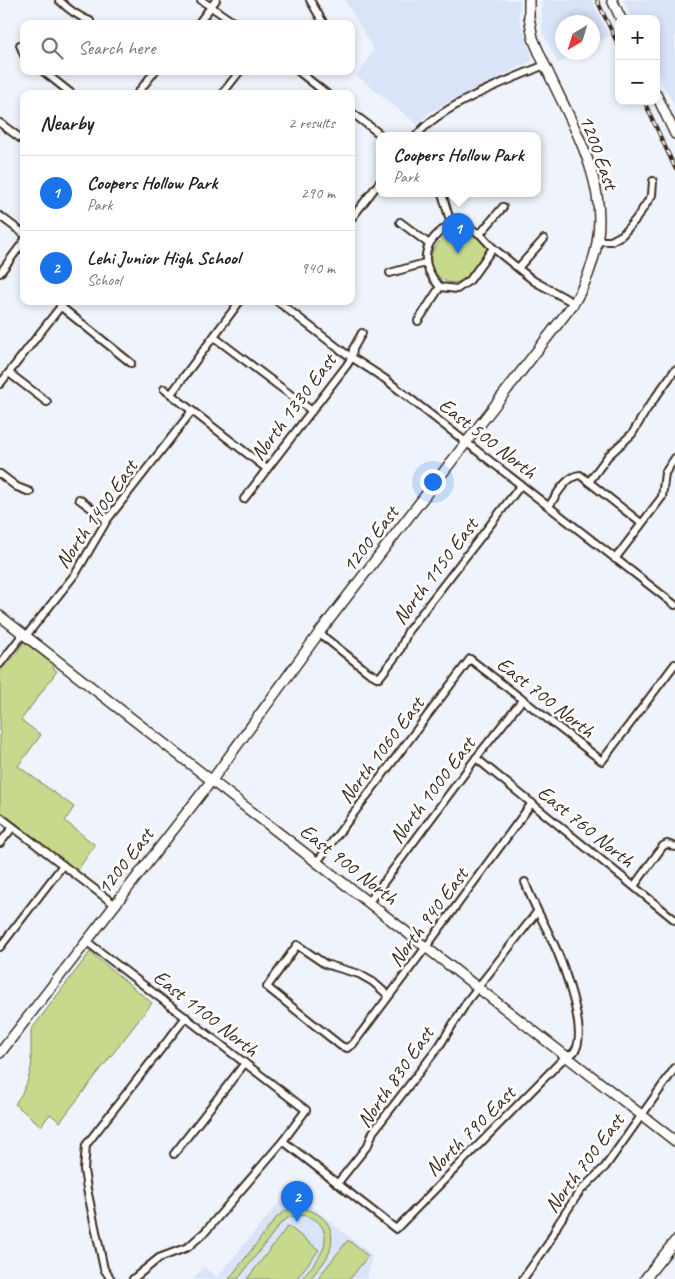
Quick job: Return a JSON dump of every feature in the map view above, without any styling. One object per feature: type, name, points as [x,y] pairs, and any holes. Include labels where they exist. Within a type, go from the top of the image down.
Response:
[{"type":"main road","name":"1200 East","points":[[0,1053],[212,780],[319,633],[574,303],[587,280],[593,265],[598,241],[600,222],[599,201],[587,157],[531,31],[529,0]]},
{"type":"main road","points":[[612,0],[619,15]]},
{"type":"main road","points":[[660,102],[675,134]]},
{"type":"main road","name":"East 900 North","points":[[0,616],[675,1141]]},
{"type":"main road","points":[[645,1279],[675,1241]]},
{"type":"street","points":[[59,0],[75,14],[88,20]]},
{"type":"street","points":[[201,0],[230,20]]},
{"type":"street","points":[[201,20],[216,0]]},
{"type":"street","points":[[310,0],[322,20]]},
{"type":"street","points":[[420,132],[442,113],[545,65]]},
{"type":"street","points":[[48,75],[67,90]]},
{"type":"street","points":[[140,90],[152,75]]},
{"type":"street","points":[[225,90],[237,75]]},
{"type":"street","points":[[303,75],[322,90]]},
{"type":"street","points":[[355,115],[377,132]]},
{"type":"street","points":[[0,123],[20,138]]},
{"type":"street","points":[[598,241],[612,241],[622,235],[636,219],[652,195],[653,181]]},
{"type":"street","points":[[355,214],[376,188]]},
{"type":"street","points":[[443,197],[451,224]]},
{"type":"street","points":[[480,234],[503,207]]},
{"type":"street","points":[[0,216],[20,231]]},
{"type":"street","points":[[400,222],[429,244]]},
{"type":"street","points":[[493,248],[470,280],[457,289],[440,287],[428,271],[425,263],[425,253],[429,244],[440,231],[451,224],[469,228],[480,234],[493,248],[534,281],[574,303]]},
{"type":"street","points":[[518,268],[544,240]]},
{"type":"street","points":[[0,273],[20,246]]},
{"type":"street","points":[[390,273],[425,263]]},
{"type":"street","points":[[418,321],[440,287]]},
{"type":"street","points":[[0,384],[62,305]]},
{"type":"street","points":[[64,305],[131,363]]},
{"type":"street","points":[[171,394],[237,305]]},
{"type":"street","name":"East 500 North","points":[[285,305],[352,357],[385,379],[675,605]]},
{"type":"street","name":"North 1330 East","points":[[244,499],[352,357],[353,349],[362,333]]},
{"type":"street","points":[[214,337],[312,411]]},
{"type":"street","points":[[589,482],[608,456],[632,434],[675,370]]},
{"type":"street","points":[[9,373],[47,402]]},
{"type":"street","points":[[164,389],[267,469]]},
{"type":"street","name":"North 1400 East","points":[[0,664],[76,573],[107,520],[192,411]]},
{"type":"street","points":[[614,559],[662,497],[665,473],[675,458]]},
{"type":"street","points":[[0,474],[17,487],[30,492]]},
{"type":"street","points":[[549,506],[569,479],[575,475],[580,475],[641,523]]},
{"type":"street","name":"North 1150 East","points":[[319,633],[368,672],[379,678],[399,652],[408,631],[521,485]]},
{"type":"street","points":[[79,499],[107,520]]},
{"type":"street","name":"East 700 North","points":[[470,658],[602,761],[675,664]]},
{"type":"street","name":"North 1060 East","points":[[318,862],[470,658]]},
{"type":"street","name":"North 1000 East","points":[[369,902],[476,758],[523,699]]},
{"type":"street","name":"East 760 North","points":[[476,758],[675,920]]},
{"type":"street","name":"North 940 East","points":[[389,996],[373,982],[359,974],[325,964],[297,945],[267,987],[341,1046],[347,1048],[353,1044],[426,947],[532,803]]},
{"type":"street","points":[[0,817],[114,904]]},
{"type":"street","points":[[0,843],[13,827]]},
{"type":"street","points":[[634,886],[663,846],[667,844],[675,847]]},
{"type":"street","points":[[0,947],[62,865]]},
{"type":"street","points":[[525,882],[537,912]]},
{"type":"street","name":"North 830 East","points":[[337,1184],[368,1145],[373,1132],[440,1045],[459,1013],[537,912]]},
{"type":"street","name":"North 790 East","points":[[337,1184],[396,1229],[566,1057],[575,1052],[579,1036],[578,1017],[561,960],[537,912]]},
{"type":"street","name":"East 1100 North","points":[[86,941],[306,1110],[283,1142]]},
{"type":"street","points":[[111,1279],[104,1269],[87,1189],[84,1170],[86,1145],[186,1017]]},
{"type":"street","points":[[174,1154],[245,1063]]},
{"type":"street","name":"North 700 East","points":[[522,1279],[548,1244],[558,1224],[580,1191],[605,1167],[675,1068]]},
{"type":"street","points":[[133,1279],[158,1258],[188,1247],[206,1231],[283,1142],[337,1184]]},
{"type":"shaded area","points":[[345,0],[520,0],[519,18],[533,60],[428,113],[418,125],[357,76],[374,50]]},
{"type":"shaded area","points":[[542,0],[592,0],[599,15],[555,15],[555,57],[542,31]]},
{"type":"shaded area","points":[[623,0],[675,0],[675,108],[660,77],[660,15],[630,15]]},
{"type":"shaded area","points":[[600,17],[609,36],[600,41]]},
{"type":"shaded area","points":[[290,1190],[372,1255],[367,1279],[193,1279],[204,1267],[217,1277]]},
{"type":"green space","points":[[457,228],[473,232],[488,247],[476,268],[465,279],[455,283],[444,280],[435,273],[432,268],[431,256],[439,242],[449,232]]},
{"type":"green space","points":[[24,642],[54,665],[53,668],[57,671],[21,720],[41,735],[18,766],[74,807],[65,821],[95,845],[77,871],[0,811],[0,671],[8,660],[12,659]]},
{"type":"green space","points":[[90,952],[152,1003],[60,1122],[50,1114],[41,1126],[15,1104],[24,1089],[30,1073],[32,1061],[31,1030]]},
{"type":"green space","points":[[292,1208],[310,1210],[317,1214],[323,1218],[331,1232],[332,1240],[329,1254],[310,1279],[301,1279],[320,1255],[325,1237],[323,1229],[318,1222],[305,1216],[297,1216],[281,1223],[238,1279],[229,1279],[277,1217]]},
{"type":"green space","points":[[288,1226],[319,1250],[296,1279],[247,1279]]},
{"type":"green space","points":[[348,1240],[368,1256],[350,1279],[317,1279]]},
{"type":"railway","points":[[597,0],[615,38]]},
{"type":"railway","points":[[646,105],[675,168]]},
{"type":"place","name":"Coopers Hollow Park","points":[[458,254]]},
{"type":"place","name":"Lehi Junior High School","points":[[297,1222]]}]
